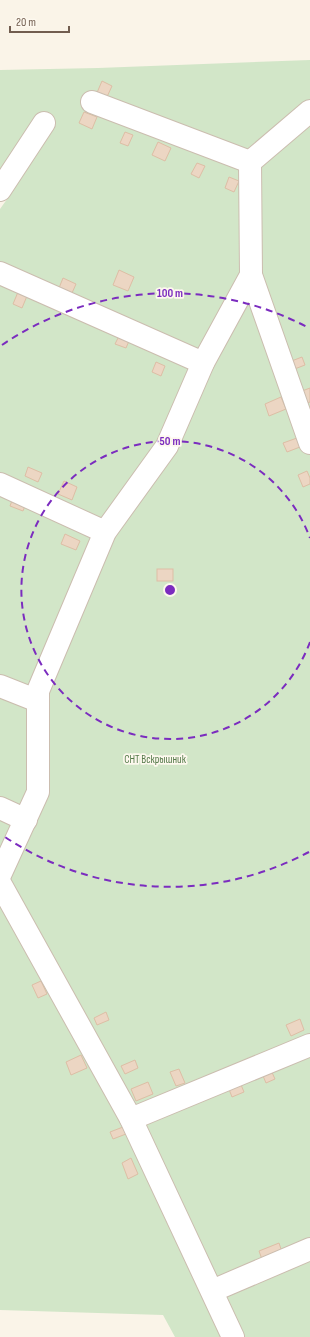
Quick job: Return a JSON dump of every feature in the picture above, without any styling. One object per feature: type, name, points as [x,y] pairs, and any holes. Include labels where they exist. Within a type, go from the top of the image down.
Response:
[{"type":"lane","points":[[92,102],[250,162]]},
{"type":"lane","points":[[250,162],[310,111]]},
{"type":"lane","points":[[0,190],[44,123]]},
{"type":"lane","points":[[250,162],[251,275],[310,443]]},
{"type":"lane","points":[[0,273],[203,363]]},
{"type":"lane","points":[[0,875],[38,792],[38,691],[105,532],[167,446],[203,363],[251,275]]},
{"type":"lane","points":[[0,484],[105,532]]},
{"type":"lane","points":[[0,686],[38,701]]},
{"type":"lane","points":[[0,808],[26,820]]},
{"type":"lane","points":[[0,883],[131,1119],[233,1337]]},
{"type":"lane","points":[[131,1119],[310,1045]]},
{"type":"lane","points":[[212,1291],[310,1249]]},
{"type":"green space","name":"СНТ Вскрышник","points":[[310,60],[310,1337],[175,1337],[163,1315],[0,1310],[0,209],[10,195],[0,186],[0,70]]},
{"type":"building","points":[[102,81],[112,86],[106,99],[96,95]]},
{"type":"building","points":[[84,112],[97,117],[92,129],[79,123]]},
{"type":"building","points":[[125,132],[133,135],[128,146],[120,143]]},
{"type":"building","points":[[158,142],[171,148],[165,161],[152,155]]},
{"type":"building","points":[[197,163],[205,166],[199,178],[191,174]]},
{"type":"building","points":[[229,177],[239,181],[234,192],[225,188]]},
{"type":"building","points":[[119,270],[134,277],[128,291],[113,285]]},
{"type":"building","points":[[63,278],[76,284],[72,293],[59,288]]},
{"type":"building","points":[[18,292],[27,296],[22,308],[13,304]]},
{"type":"building","points":[[119,336],[129,341],[126,348],[115,344]]},
{"type":"building","points":[[302,357],[305,365],[292,370],[289,362]]},
{"type":"building","points":[[156,362],[165,366],[161,376],[152,372]]},
{"type":"building","points":[[310,388],[310,402],[307,403],[302,391]]},
{"type":"building","points":[[281,397],[286,409],[269,416],[265,404]]},
{"type":"building","points":[[297,438],[300,447],[287,452],[283,443]]},
{"type":"building","points":[[28,467],[42,473],[38,482],[25,476]]},
{"type":"building","points":[[307,471],[310,478],[310,484],[303,487],[298,475]]},
{"type":"building","points":[[64,481],[77,487],[72,500],[58,494]]},
{"type":"building","points":[[13,498],[26,503],[23,511],[10,506]]},
{"type":"building","points":[[65,534],[80,541],[76,550],[61,544]]},
{"type":"building","points":[[157,569],[173,569],[173,581],[157,581]]},
{"type":"building","points":[[41,981],[47,994],[38,998],[32,985]]},
{"type":"building","points":[[106,1012],[109,1020],[97,1025],[94,1018]]},
{"type":"building","points":[[300,1019],[304,1030],[291,1036],[286,1025]]},
{"type":"building","points":[[81,1055],[87,1068],[71,1075],[66,1062]]},
{"type":"building","points":[[135,1060],[138,1068],[125,1074],[121,1066]]},
{"type":"building","points":[[270,1068],[275,1079],[266,1083],[261,1071]]},
{"type":"building","points":[[179,1069],[185,1083],[176,1086],[170,1072]]},
{"type":"building","points":[[239,1080],[244,1092],[232,1097],[227,1084]]},
{"type":"building","points":[[148,1082],[153,1094],[136,1101],[131,1089]]},
{"type":"building","points":[[123,1127],[126,1134],[113,1139],[110,1132]]},
{"type":"building","points":[[131,1158],[138,1174],[128,1179],[122,1163]]},
{"type":"building","points":[[279,1243],[283,1255],[263,1262],[259,1251]]}]
